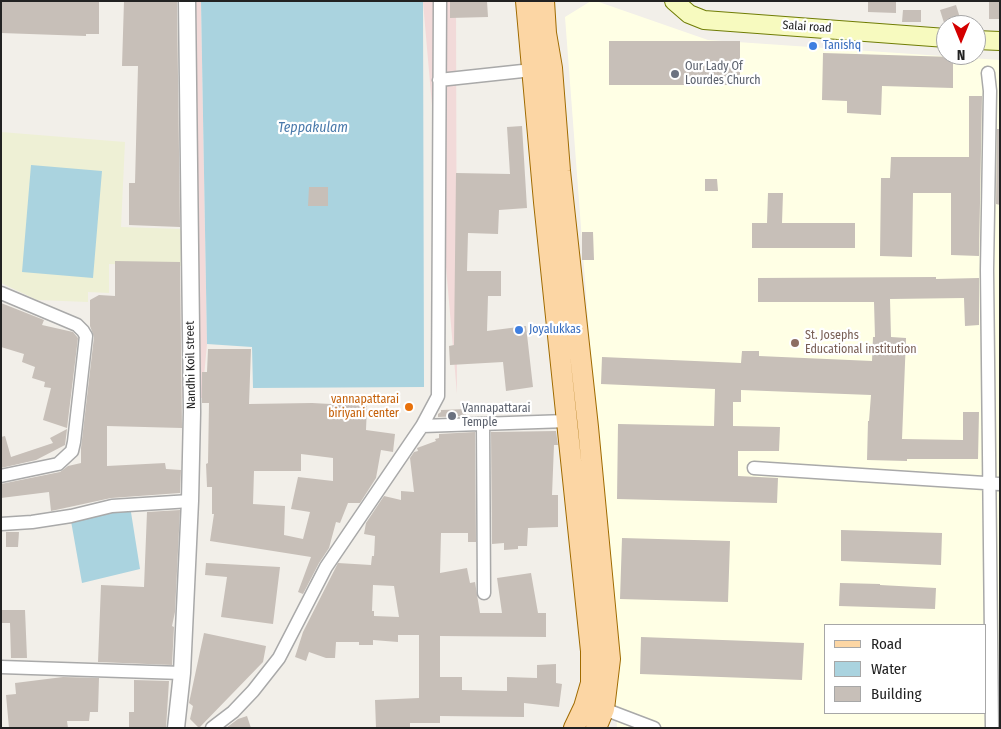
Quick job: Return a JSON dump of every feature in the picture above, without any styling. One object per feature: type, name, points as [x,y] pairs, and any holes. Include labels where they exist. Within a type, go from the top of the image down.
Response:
[{"type":"main road","points":[[526,1],[591,651],[591,683],[584,707],[574,728]]},
{"type":"main road","points":[[544,1],[610,659],[604,709],[596,728]]},
{"type":"main road","name":"Salai road","points":[[674,1],[689,14],[704,20],[936,37]]},
{"type":"main road","points":[[986,41],[1000,42]]},
{"type":"street","name":"Nandhi Koil street","points":[[176,728],[182,673],[192,412],[187,1]]},
{"type":"street","points":[[212,728],[233,712],[253,691],[279,658],[326,566],[422,426],[438,396],[440,1]]},
{"type":"street","points":[[439,80],[532,70]]},
{"type":"street","points":[[988,73],[990,91],[987,270],[994,484],[992,728]]},
{"type":"street","points":[[1,292],[77,325],[86,336],[72,451],[58,464],[1,476]]},
{"type":"street","points":[[422,426],[567,420]]},
{"type":"street","points":[[483,424],[484,593]]},
{"type":"street","points":[[754,468],[994,484]]},
{"type":"street","points":[[1,524],[32,522],[71,516],[112,506],[190,501]]},
{"type":"street","points":[[1,667],[182,673]]},
{"type":"street","points":[[604,709],[654,728]]},
{"type":"shaded area","points":[[456,1],[457,394],[423,2],[201,3],[207,344],[202,398],[182,398],[181,2]]},
{"type":"shaded area","name":"St. Josephs Educational institution","points":[[591,1],[596,1],[708,40],[936,56],[936,65],[986,65],[986,59],[1000,60],[1000,728],[617,728],[613,648],[565,17]]},
{"type":"shaded area","points":[[1,132],[125,142],[121,227],[181,229],[182,266],[109,264],[109,293],[88,292],[88,302],[37,300],[1,283]]},
{"type":"water","name":"Teppakulam","points":[[201,2],[423,2],[424,387],[253,388],[252,347],[207,344]]},
{"type":"water","points":[[31,165],[102,171],[93,278],[22,272]]},
{"type":"water","points":[[130,506],[140,569],[82,583],[71,521]]},
{"type":"building","points":[[1,1],[99,1],[99,34],[86,34],[86,36],[1,33]]},
{"type":"building","points":[[124,1],[177,1],[180,227],[129,225],[129,183],[135,183],[138,66],[122,66]]},
{"type":"building","points":[[450,1],[487,1],[488,17],[450,18]]},
{"type":"building","points":[[868,1],[896,1],[896,13],[868,12]]},
{"type":"building","points":[[989,1],[1000,1],[1000,19],[989,19]]},
{"type":"building","points":[[956,5],[959,15],[942,15],[940,10]]},
{"type":"building","points":[[903,10],[921,10],[921,22],[902,22]]},
{"type":"building","name":"Our Lady Of Lourdes Church","points":[[609,41],[740,41],[740,85],[609,85]]},
{"type":"building","points":[[823,53],[936,56],[936,65],[953,65],[953,88],[882,86],[881,115],[847,113],[847,101],[822,100]]},
{"type":"building","points":[[969,96],[982,96],[979,256],[951,255],[951,193],[913,193],[912,257],[880,256],[881,178],[890,178],[891,157],[969,157]]},
{"type":"building","points":[[522,126],[527,208],[499,210],[498,234],[468,233],[467,271],[501,271],[501,296],[488,296],[487,331],[526,326],[533,387],[506,391],[503,362],[450,365],[449,346],[454,345],[456,173],[510,174],[507,127]]},
{"type":"building","points":[[997,129],[1000,129],[1000,205],[996,204]]},
{"type":"building","points":[[705,179],[717,179],[718,191],[705,191]]},
{"type":"building","points":[[309,187],[328,187],[328,206],[308,206]]},
{"type":"building","points":[[768,193],[783,193],[782,223],[855,223],[855,248],[752,248],[752,223],[767,223]]},
{"type":"building","points":[[582,232],[593,232],[594,260],[582,260]]},
{"type":"building","points":[[115,261],[180,262],[182,428],[107,426],[107,466],[165,463],[166,469],[181,470],[180,493],[111,498],[51,511],[49,492],[1,498],[1,484],[60,472],[68,466],[81,463],[81,448],[94,337],[90,326],[90,300],[99,295],[115,296]]},
{"type":"building","points":[[936,277],[936,279],[979,278],[979,325],[965,326],[964,298],[890,299],[891,337],[906,338],[902,439],[963,440],[963,412],[979,412],[978,459],[867,460],[871,395],[741,390],[741,402],[733,402],[733,426],[780,427],[779,451],[738,451],[738,476],[778,478],[777,503],[617,499],[618,424],[714,426],[715,389],[601,384],[602,357],[741,363],[742,351],[759,351],[759,356],[872,361],[873,337],[875,337],[874,302],[758,302],[758,278]]},
{"type":"building","points":[[1,303],[44,320],[42,325],[73,332],[78,338],[67,428],[43,420],[51,388],[44,387],[45,382],[32,378],[35,367],[22,362],[24,354],[1,347]]},
{"type":"building","points":[[208,349],[251,349],[249,404],[312,403],[367,406],[366,430],[395,434],[393,452],[381,450],[376,478],[360,503],[348,503],[340,523],[336,522],[329,548],[303,594],[298,592],[311,557],[210,541],[214,514],[212,514],[212,487],[207,487],[206,464],[208,463],[209,403],[202,403],[202,372],[207,372]],"holes":[[[301,454],[333,458],[333,481],[298,477],[291,509],[310,512],[303,539],[284,535],[285,506],[253,504],[254,471],[301,471]]]},
{"type":"building","points":[[466,409],[466,416],[438,417],[441,410]]},
{"type":"building","points":[[67,429],[65,445],[36,460],[1,468],[1,437],[5,436],[11,457],[53,443],[50,438]]},
{"type":"building","points":[[556,431],[558,445],[554,445],[552,495],[558,495],[558,527],[528,528],[527,546],[518,546],[518,549],[504,550],[504,543],[492,544],[491,432]]},
{"type":"building","points":[[475,432],[476,542],[468,542],[468,533],[441,533],[440,573],[467,568],[470,583],[475,582],[480,613],[502,613],[497,578],[531,573],[538,613],[546,613],[546,637],[440,636],[440,677],[462,677],[462,690],[507,691],[507,677],[537,678],[537,665],[556,664],[556,683],[562,684],[559,707],[524,703],[524,717],[440,716],[440,723],[410,723],[410,728],[376,728],[375,700],[419,698],[419,635],[398,635],[398,642],[373,640],[373,645],[359,645],[359,642],[336,642],[335,658],[326,658],[309,652],[306,661],[295,657],[303,632],[338,563],[371,565],[372,556],[374,556],[375,536],[364,534],[366,523],[384,496],[401,500],[401,491],[414,492],[410,458],[414,452],[418,451],[417,448],[436,441],[435,439],[439,438],[439,434]],"holes":[[[373,585],[394,586],[399,617],[374,616],[374,611],[372,611]]]},
{"type":"building","points":[[180,510],[175,612],[172,626],[174,627],[172,665],[98,662],[101,585],[144,587],[147,512]]},
{"type":"building","points":[[841,530],[942,533],[941,565],[841,561]]},
{"type":"building","points":[[6,532],[19,532],[18,547],[6,547]]},
{"type":"building","points":[[622,538],[730,541],[728,602],[620,599]]},
{"type":"building","points":[[206,563],[280,567],[273,624],[221,617],[227,577],[205,575]]},
{"type":"building","points":[[840,583],[936,588],[935,609],[839,606]]},
{"type":"building","points":[[1,610],[25,610],[27,658],[11,658],[10,623],[1,623]]},
{"type":"building","points":[[204,633],[266,646],[263,662],[199,728],[190,719],[193,706],[189,703]]},
{"type":"building","points":[[641,637],[804,643],[802,680],[640,674]]},
{"type":"building","points":[[63,677],[99,678],[98,712],[90,712],[89,721],[67,721],[68,728],[9,728],[6,695],[16,694],[15,683]]},
{"type":"building","points":[[134,680],[169,681],[166,728],[129,728],[129,712],[134,712]]},
{"type":"building","points":[[247,716],[251,728],[226,728],[238,719]]},
{"type":"place","name":"Tanishq","points":[[813,46]]},
{"type":"place","name":"Our Lady Of Lourdes Church","points":[[675,74]]},
{"type":"place","name":"Joyalukkas","points":[[519,330]]},
{"type":"place","name":"St. Josephs Educational institution","points":[[795,343]]},
{"type":"place","name":"vannapattarai biriyani center","points":[[409,407]]},
{"type":"place","name":"Vannapattarai Temple","points":[[452,416]]}]
